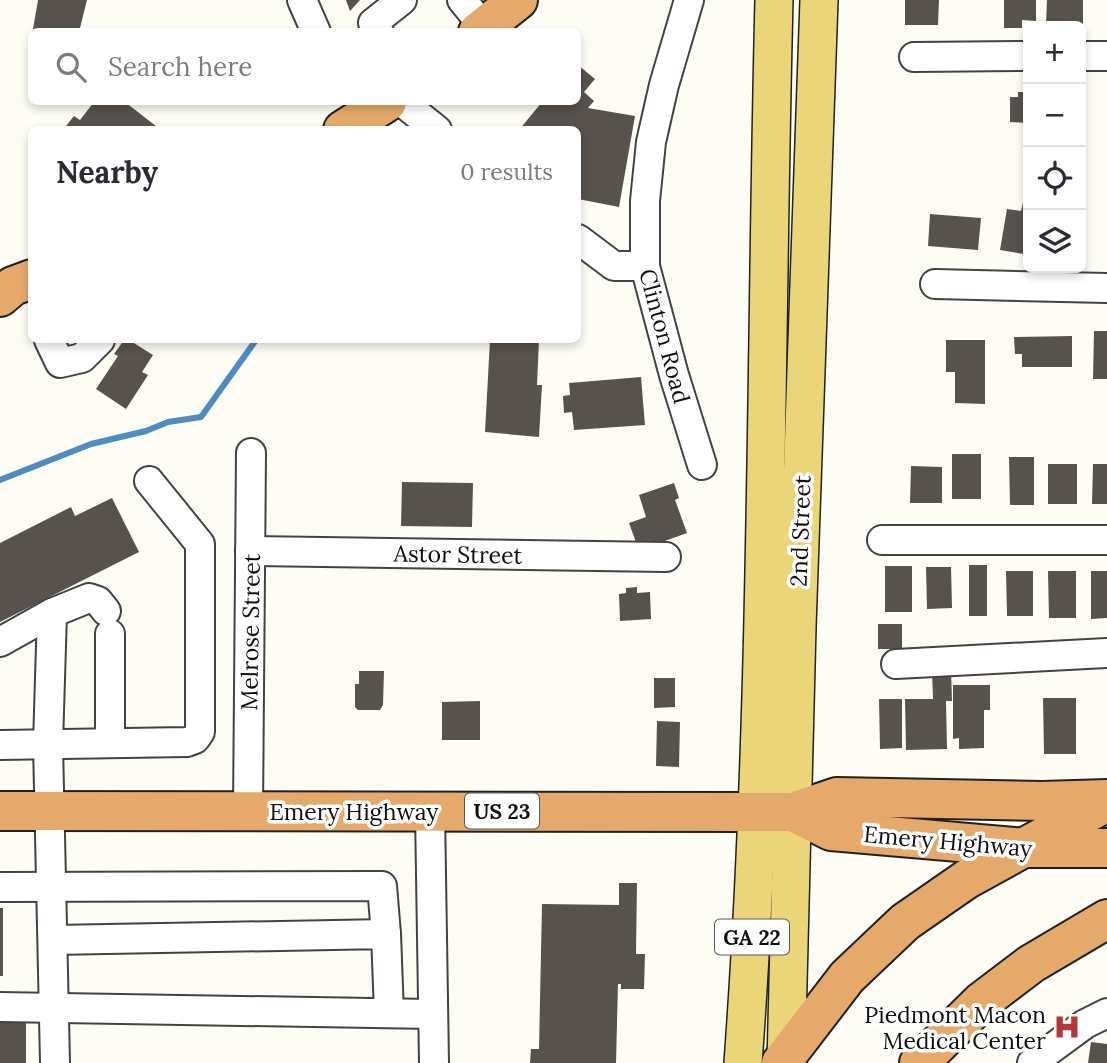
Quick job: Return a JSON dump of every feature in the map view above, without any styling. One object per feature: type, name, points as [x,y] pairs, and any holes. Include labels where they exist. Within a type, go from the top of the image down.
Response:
[{"type":"highway","points":[[475,19],[518,0]]},
{"type":"highway","points":[[348,126],[382,105]]},
{"type":"highway","name":"Emery Highway","points":[[0,811],[774,812],[836,797],[1107,801]]},
{"type":"highway","points":[[784,1060],[847,977],[905,922],[967,879],[1027,848],[1107,801]]},
{"type":"highway","name":"Emery Highway","points":[[774,812],[831,831],[1027,848],[1107,848]]},
{"type":"highway","points":[[919,1063],[991,995],[1031,964],[1107,919]]},
{"type":"main road","name":"2nd Street","points":[[774,0],[761,645],[774,812],[784,1060]]},
{"type":"main road","name":"2nd Street","points":[[743,1063],[751,957],[774,812],[797,627],[819,0]]},
{"type":"street","points":[[302,0],[314,28]]},
{"type":"street","points":[[369,28],[402,0]]},
{"type":"street","name":"Clinton Road","points":[[689,0],[663,85],[651,142],[645,201],[645,266],[674,375],[702,465]]},
{"type":"street","points":[[914,57],[1023,56]]},
{"type":"street","points":[[1086,56],[1107,56]]},
{"type":"street","points":[[406,105],[433,126]]},
{"type":"street","points":[[582,248],[614,266],[645,266]]},
{"type":"street","points":[[936,285],[1107,288]]},
{"type":"street","points":[[50,343],[60,363],[82,358],[97,343]]},
{"type":"street","name":"Melrose Street","points":[[248,811],[251,453]]},
{"type":"street","points":[[0,745],[187,742],[195,739],[200,732],[200,544],[149,481]]},
{"type":"street","points":[[882,540],[1107,540]]},
{"type":"street","name":"Astor Street","points":[[250,551],[666,557]]},
{"type":"street","points":[[0,642],[52,613],[89,598],[98,601],[108,622],[110,743]]},
{"type":"street","points":[[52,613],[48,744],[55,1063]]},
{"type":"street","points":[[896,664],[1107,653]]},
{"type":"street","points":[[430,811],[434,1063]]},
{"type":"street","points":[[0,887],[382,886],[390,1013]]},
{"type":"street","points":[[52,940],[386,934]]},
{"type":"street","points":[[0,1007],[433,1014]]},
{"type":"street","points":[[1032,1063],[1085,1024],[1107,1013]]},
{"type":"building","points":[[38,0],[87,0],[80,28],[33,28]]},
{"type":"building","points":[[346,0],[360,0],[350,11]]},
{"type":"building","points":[[905,0],[939,0],[938,25],[905,25]]},
{"type":"building","points":[[1004,0],[1036,0],[1036,21],[1022,20],[1022,28],[1004,28]]},
{"type":"building","points":[[1047,0],[1083,0],[1083,21],[1046,21]]},
{"type":"building","points":[[581,67],[595,79],[584,92],[594,101],[588,108],[635,116],[619,207],[581,200],[581,126],[522,126],[540,105],[581,105]]},
{"type":"building","points":[[1018,92],[1023,92],[1023,123],[1010,122],[1010,97],[1018,97]]},
{"type":"building","points":[[92,105],[129,105],[156,126],[66,126],[74,116],[80,120]]},
{"type":"building","points":[[1023,203],[1023,254],[1000,250],[1007,209],[1021,211]]},
{"type":"building","points":[[930,214],[981,218],[978,250],[928,246]]},
{"type":"building","points":[[1094,331],[1107,331],[1107,379],[1093,379]]},
{"type":"building","points":[[1072,336],[1072,367],[1022,367],[1022,354],[1015,354],[1014,337]]},
{"type":"building","points":[[946,340],[985,340],[985,404],[955,403],[955,372],[946,372]]},
{"type":"building","points":[[122,343],[134,343],[153,355],[142,372],[148,375],[126,409],[96,389],[118,356],[114,354]]},
{"type":"building","points":[[490,343],[539,343],[537,385],[542,385],[539,437],[485,432]]},
{"type":"building","points":[[641,377],[645,425],[574,430],[572,412],[564,413],[563,396],[570,395],[569,383]]},
{"type":"building","points":[[952,454],[981,454],[981,499],[952,499]]},
{"type":"building","points":[[1009,457],[1034,457],[1034,505],[1010,505]]},
{"type":"building","points":[[1048,464],[1077,464],[1077,504],[1048,504]]},
{"type":"building","points":[[1093,464],[1107,464],[1107,504],[1092,504]]},
{"type":"building","points":[[911,466],[942,467],[942,503],[910,503]]},
{"type":"building","points":[[402,482],[473,483],[472,527],[401,526]]},
{"type":"building","points":[[674,483],[679,498],[675,500],[687,533],[651,546],[637,545],[629,523],[646,517],[639,495]]},
{"type":"building","points":[[112,498],[139,552],[0,622],[0,543],[71,507],[75,516]]},
{"type":"building","points":[[969,565],[987,565],[987,616],[969,616]]},
{"type":"building","points":[[885,566],[912,566],[912,612],[885,612]]},
{"type":"building","points":[[926,567],[951,567],[952,608],[927,609]]},
{"type":"building","points":[[1006,571],[1033,571],[1033,616],[1007,616]]},
{"type":"building","points":[[1048,571],[1076,571],[1076,618],[1049,618]]},
{"type":"building","points":[[1091,571],[1107,571],[1107,618],[1091,619]]},
{"type":"building","points":[[637,587],[637,593],[650,592],[651,619],[620,621],[619,594],[626,593],[626,588]]},
{"type":"building","points":[[878,624],[902,624],[902,649],[878,649]]},
{"type":"building","points":[[951,670],[952,701],[946,701],[947,749],[906,750],[905,699],[933,699],[932,671]]},
{"type":"building","points":[[359,671],[384,671],[383,705],[380,710],[358,710],[355,707],[355,684],[359,684]]},
{"type":"building","points":[[654,678],[675,678],[675,707],[654,708]]},
{"type":"building","points":[[953,685],[990,685],[990,710],[984,710],[984,748],[959,749],[959,738],[953,739]]},
{"type":"building","points":[[1043,698],[1076,698],[1076,754],[1044,754]]},
{"type":"building","points":[[879,699],[902,699],[902,748],[880,749]]},
{"type":"building","points":[[480,701],[480,740],[442,740],[442,702]]},
{"type":"building","points":[[657,721],[680,722],[679,767],[656,766]]},
{"type":"building","points":[[619,883],[637,883],[636,954],[645,954],[644,989],[621,989],[621,984],[618,984],[616,1063],[530,1063],[531,1049],[539,1049],[542,904],[619,905]]},
{"type":"building","points":[[0,908],[3,908],[3,976],[0,976]]},
{"type":"building","points":[[0,1022],[26,1022],[26,1063],[0,1063]]},
{"type":"building","points":[[1091,1042],[1107,1044],[1107,1063],[1088,1063]]},
{"type":"waterway","points":[[0,480],[91,444],[146,431],[168,422],[201,417],[254,343]]},
{"type":"place","name":"Piedmont Macon Medical Center","points":[[1067,1027]]}]
